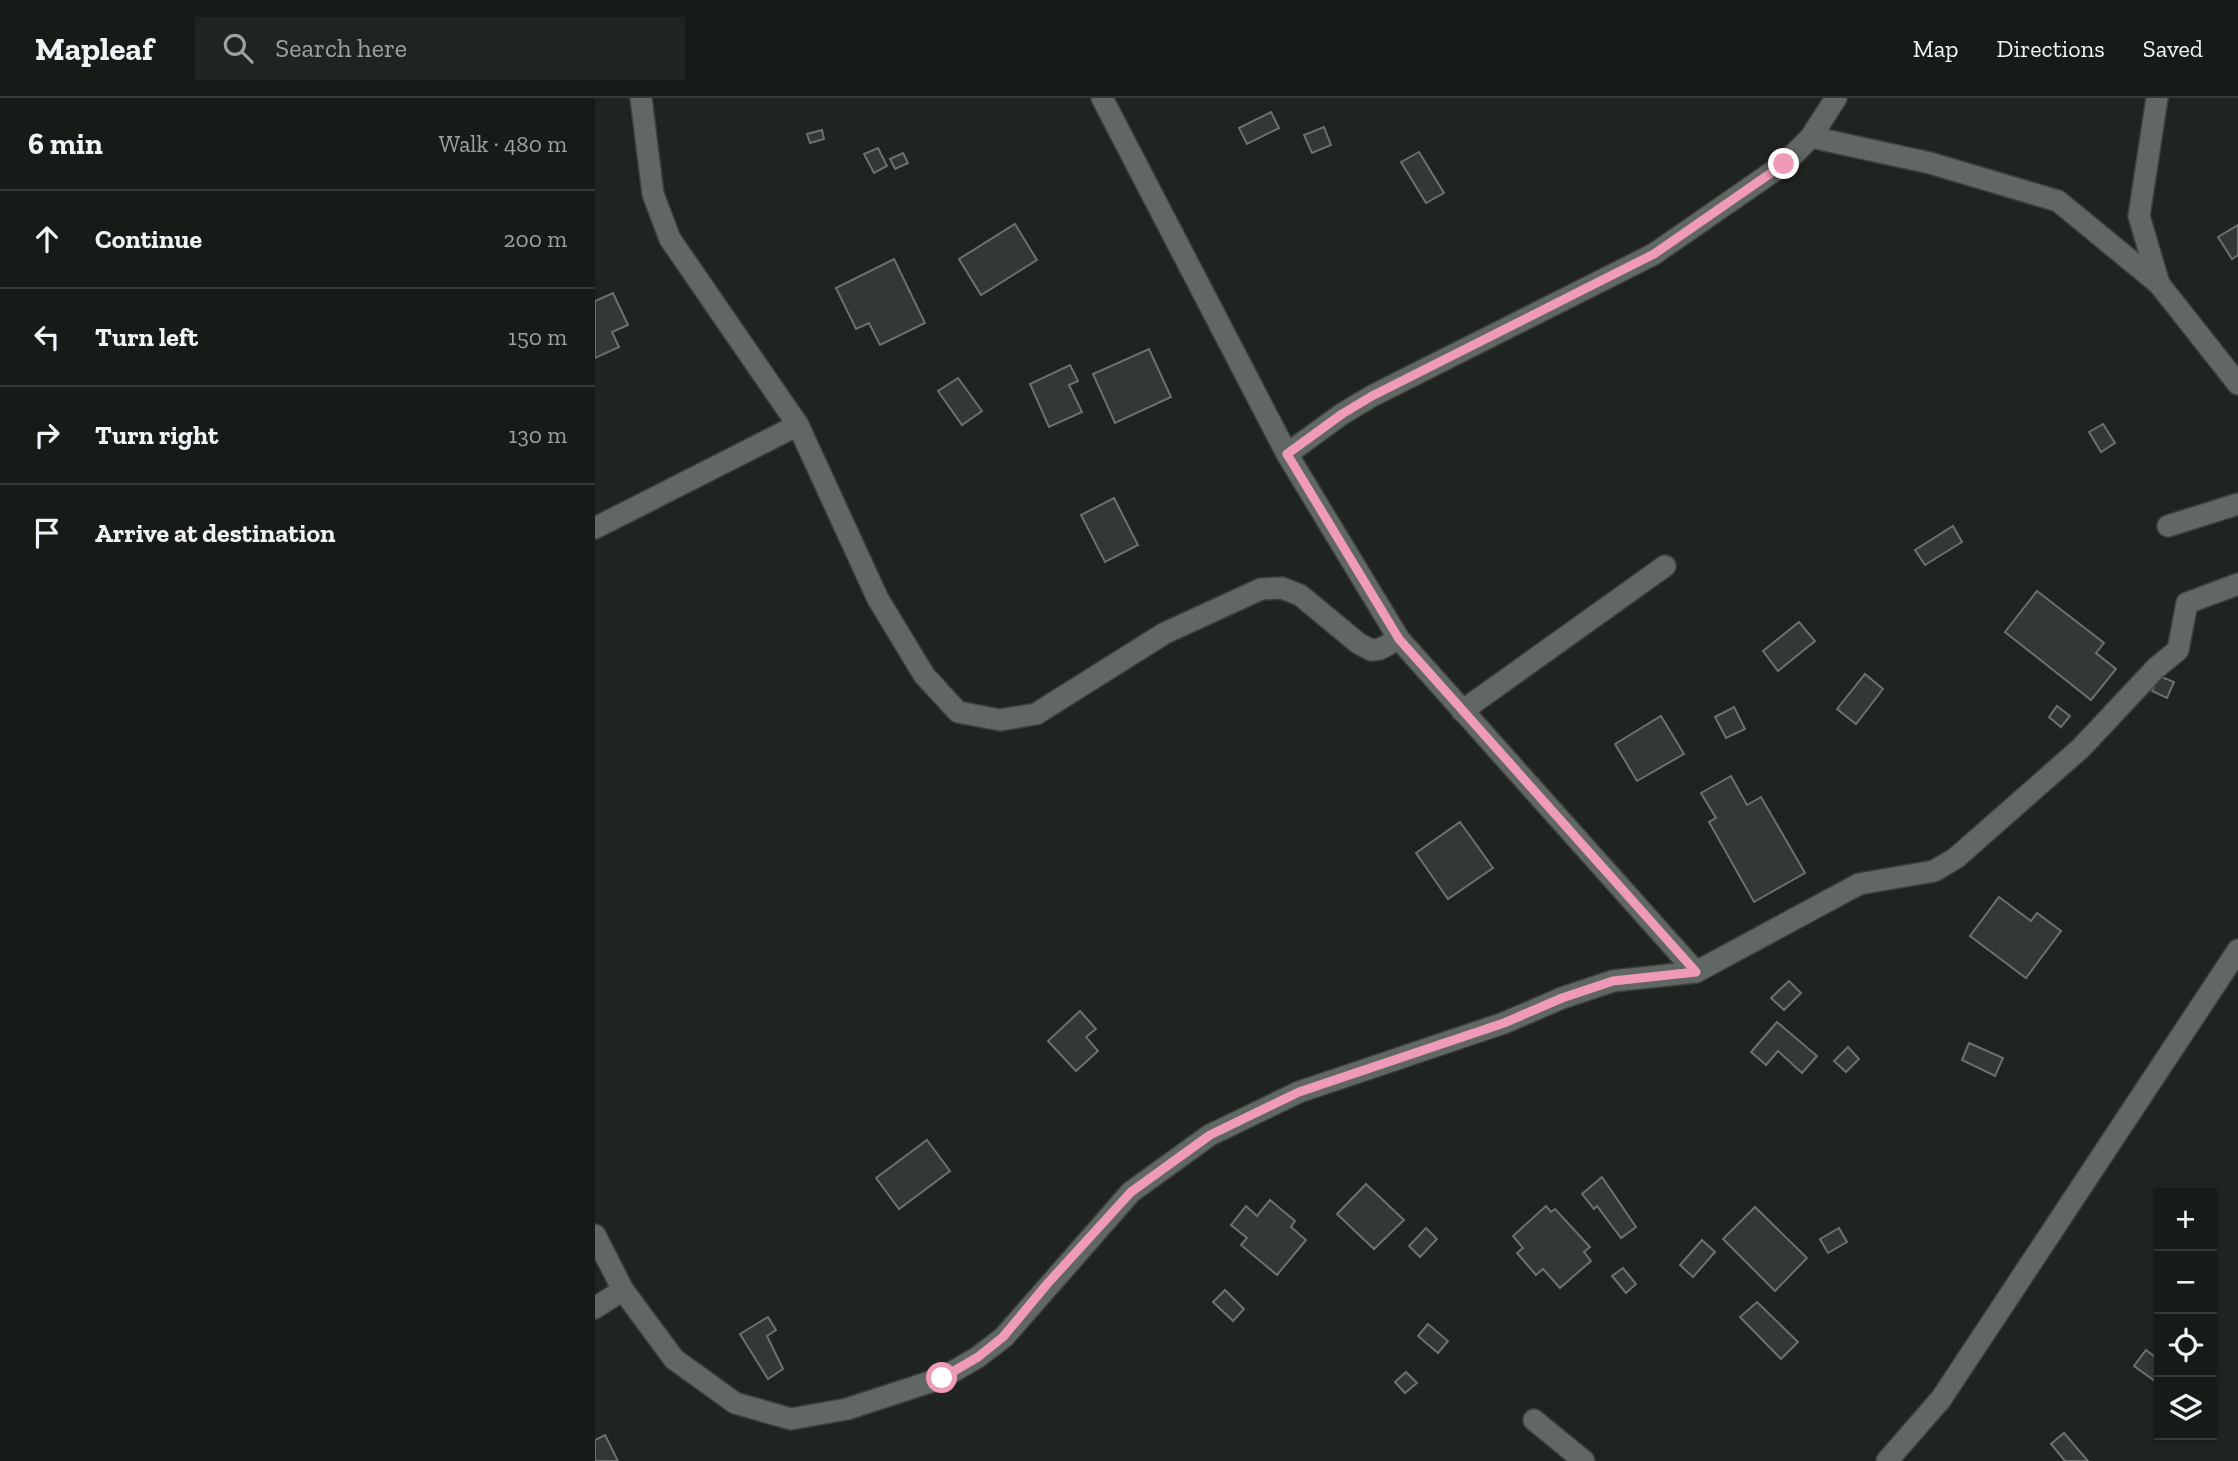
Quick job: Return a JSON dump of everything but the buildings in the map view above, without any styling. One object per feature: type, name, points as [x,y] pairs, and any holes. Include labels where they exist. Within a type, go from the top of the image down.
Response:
[{"type":"street","points":[[641,98],[653,194],[670,239],[798,425],[878,599],[924,675],[958,712],[1000,720],[1036,714],[1165,633],[1261,589],[1282,587],[1300,595],[1358,643],[1371,650],[1380,649],[1399,639]]},
{"type":"street","points":[[1102,98],[1287,454],[1399,639],[1696,972]]},
{"type":"street","points":[[1287,454],[1372,396],[1654,254],[1784,164],[1811,137],[1836,98]]},
{"type":"street","points":[[2157,98],[2139,216],[2159,284]]},
{"type":"street","points":[[1811,137],[1930,163],[2058,201],[2159,284],[2238,384]]},
{"type":"street","points":[[595,528],[798,425]]},
{"type":"street","points":[[2168,526],[2238,504]]},
{"type":"street","points":[[1462,711],[1665,566]]},
{"type":"street","points":[[595,1235],[624,1290],[674,1359],[735,1403],[791,1419],[847,1409],[942,1378],[978,1357],[1003,1337],[1131,1192],[1210,1135],[1299,1092],[1504,1023],[1562,998],[1613,981],[1696,972],[1859,884],[1934,870],[1955,858],[2081,748],[2156,668],[2178,650],[2187,603],[2238,584]]},
{"type":"street","points":[[1887,1461],[1956,1378],[2232,974],[2238,950]]},
{"type":"street","points":[[595,1308],[624,1290]]},
{"type":"street","points":[[1534,1420],[1584,1461]]},
{"type":"route","points":[[942,1378],[978,1357],[1003,1337],[1131,1192],[1210,1135],[1299,1092],[1504,1023],[1562,998],[1613,981],[1696,972],[1399,639],[1287,454],[1372,396],[1654,254],[1784,164]]}]
